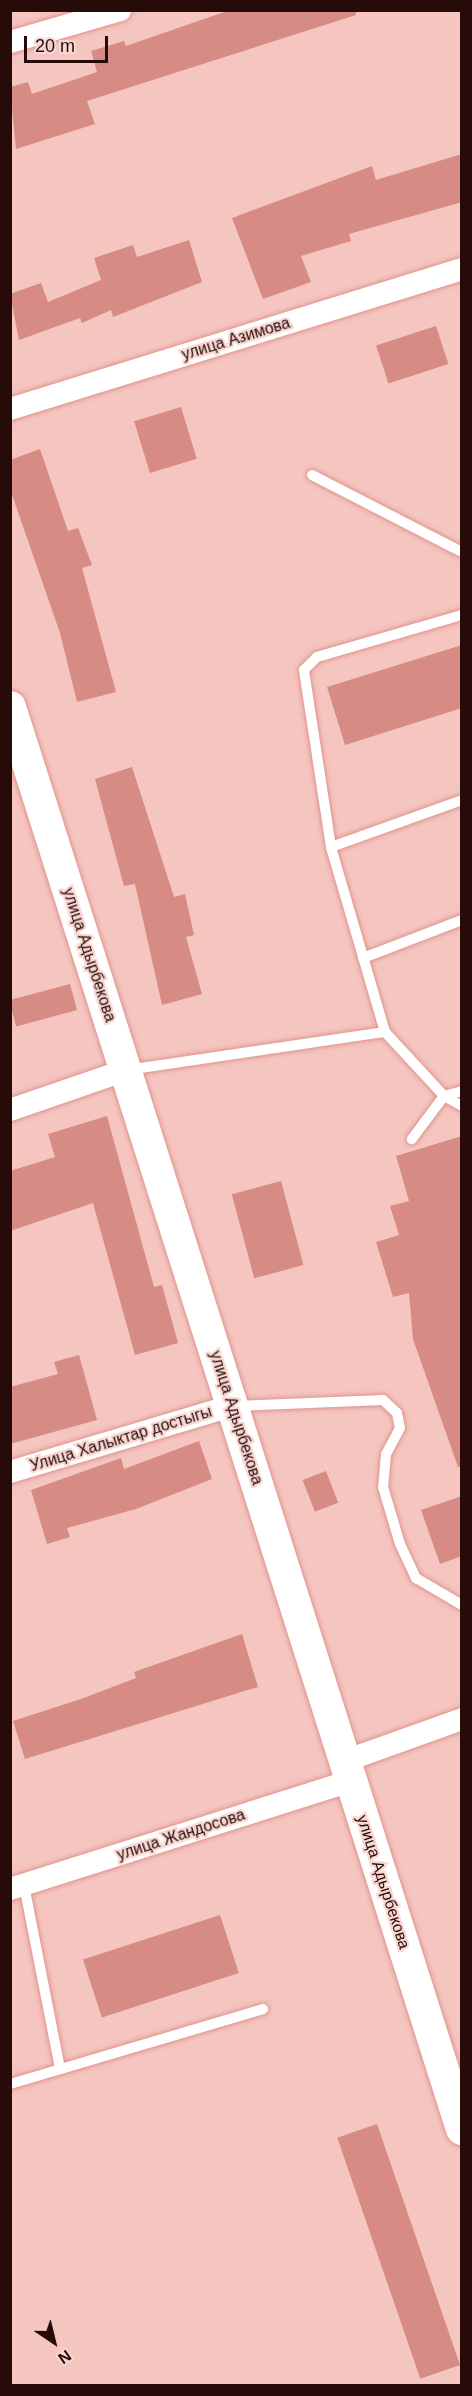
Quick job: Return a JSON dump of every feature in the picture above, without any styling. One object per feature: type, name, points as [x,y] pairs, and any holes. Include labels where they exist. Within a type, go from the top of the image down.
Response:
[{"type":"main road","name":"улица Адырбекова","points":[[10,708],[19,763],[126,1070],[462,2129]]},
{"type":"street","points":[[10,42],[120,10]]},
{"type":"street","name":"улица Азимова","points":[[10,409],[462,269]]},
{"type":"street","points":[[10,1110],[126,1070]]},
{"type":"street","name":"Улица Халыктар достыгы","points":[[10,1472],[232,1406]]},
{"type":"street","name":"улица Жандосова","points":[[17,1887],[348,1771],[462,1719]]},
{"type":"lane","points":[[312,475],[462,552]]},
{"type":"lane","points":[[462,615],[317,657],[304,670],[331,847],[385,1032],[444,1096],[462,1106]]},
{"type":"lane","points":[[331,847],[462,800]]},
{"type":"lane","points":[[363,958],[462,920]]},
{"type":"lane","points":[[126,1070],[385,1032]]},
{"type":"lane","points":[[412,1139],[444,1096],[462,1091]]},
{"type":"lane","points":[[232,1406],[383,1400],[397,1413],[400,1428],[386,1454],[383,1486],[400,1545],[416,1578],[462,1605]]},
{"type":"lane","points":[[17,1887],[60,2068]]},
{"type":"lane","points":[[10,2084],[263,2009]]},
{"type":"building","points":[[230,10],[356,10],[356,15],[87,101],[95,124],[16,149],[10,87],[28,82],[32,94],[97,72],[91,51],[124,41],[126,46]]},
{"type":"building","points":[[462,154],[462,202],[349,234],[351,241],[301,256],[311,282],[263,299],[232,218],[372,166],[376,180]]},
{"type":"building","points":[[189,240],[202,282],[113,317],[111,310],[82,323],[80,318],[19,340],[10,294],[41,283],[48,302],[101,280],[94,258],[133,245],[137,257]]},
{"type":"building","points":[[436,326],[448,364],[388,384],[376,345]]},
{"type":"building","points":[[181,407],[197,459],[150,473],[134,421]]},
{"type":"building","points":[[40,449],[68,531],[78,528],[92,565],[82,568],[116,692],[77,702],[60,633],[10,489],[10,460]]},
{"type":"building","points":[[462,645],[462,708],[345,745],[327,687]]},
{"type":"building","points":[[132,767],[174,897],[185,894],[194,935],[186,937],[202,994],[162,1005],[135,884],[124,886],[95,779]]},
{"type":"building","points":[[70,984],[77,1010],[16,1026],[10,1000]]},
{"type":"building","points":[[107,1116],[154,1287],[162,1285],[178,1343],[135,1355],[93,1203],[10,1231],[10,1171],[55,1157],[48,1134]]},
{"type":"building","points":[[462,1136],[462,1467],[458,1467],[413,1339],[409,1293],[393,1297],[376,1242],[399,1235],[390,1206],[409,1201],[396,1156]]},
{"type":"building","points":[[281,1181],[304,1265],[254,1278],[232,1194]]},
{"type":"building","points":[[79,1355],[97,1420],[10,1444],[10,1387],[58,1374],[54,1362]]},
{"type":"building","points":[[199,1441],[212,1479],[136,1509],[67,1528],[70,1537],[47,1544],[31,1490],[121,1458],[124,1469]]},
{"type":"building","points":[[326,1471],[338,1503],[315,1512],[303,1480]]},
{"type":"building","points":[[462,1496],[462,1556],[440,1564],[421,1510]]},
{"type":"building","points":[[242,1634],[258,1687],[25,1759],[13,1721],[81,1699],[136,1678],[134,1672]]},
{"type":"building","points":[[220,1915],[239,1973],[102,2018],[83,1959]]},
{"type":"building","points":[[377,2124],[460,2365],[420,2379],[337,2138]]}]
